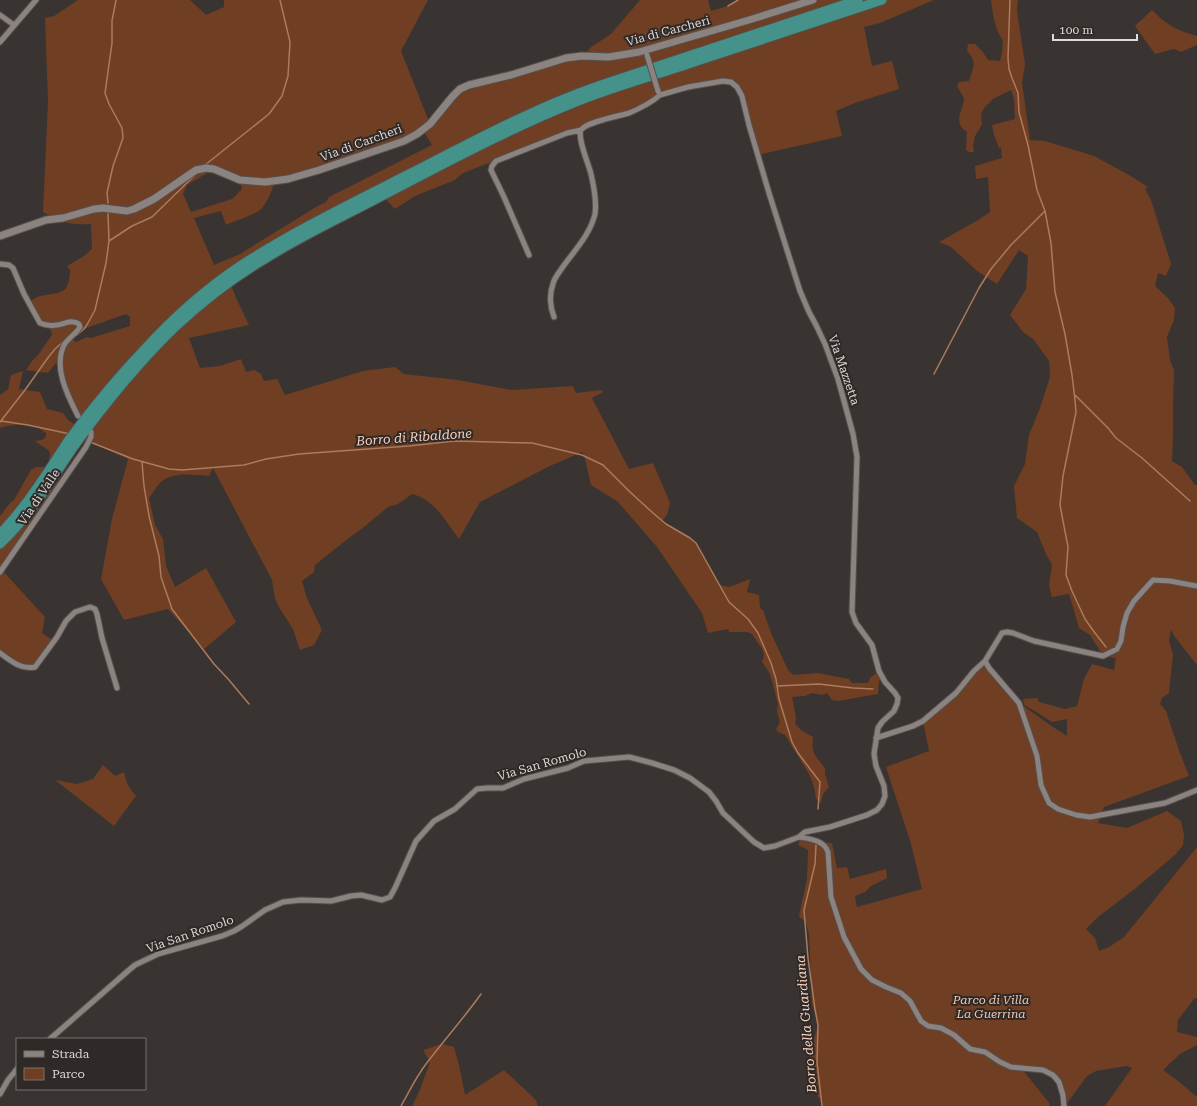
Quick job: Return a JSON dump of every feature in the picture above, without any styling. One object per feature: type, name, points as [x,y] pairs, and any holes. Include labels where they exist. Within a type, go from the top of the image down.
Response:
[{"type":"highway","points":[[0,534],[33,494],[68,441],[90,412],[128,366],[167,326],[198,298],[259,254],[284,239],[447,154],[500,127],[560,100],[858,0]]},
{"type":"highway","points":[[0,544],[18,526],[75,445],[112,396],[149,354],[175,328],[209,298],[262,260],[285,246],[479,146],[545,115],[594,95],[882,0]]},
{"type":"street","points":[[0,42],[36,0]]},
{"type":"street","name":"Via di Carcheri","points":[[0,236],[46,220],[63,218],[94,210],[104,208],[127,210],[134,209],[154,199],[196,170],[206,168],[214,169],[240,180],[265,182],[288,179],[404,141],[417,134],[430,124],[452,96],[460,89],[469,85],[511,75],[566,58],[582,56],[609,57],[646,53],[813,0]]},
{"type":"street","points":[[0,15],[14,25]]},
{"type":"street","points":[[529,255],[491,170],[492,166],[496,161],[567,133],[581,130],[591,123],[631,112],[652,102],[659,93],[646,53]]},
{"type":"street","name":"Via Mazzetta","points":[[659,93],[723,81],[730,82],[737,87],[742,96],[769,193],[800,291],[825,344],[838,379],[853,434],[857,457],[852,612],[856,623],[872,645],[885,682],[898,698],[894,712],[882,722],[878,728],[876,738]]},
{"type":"street","points":[[554,317],[551,301],[553,283],[590,228],[595,213],[595,196],[589,167],[580,140],[581,130]]},
{"type":"street","points":[[0,264],[9,265],[13,268],[24,294],[40,323],[46,326],[74,321],[80,324],[78,331],[70,337],[63,346],[60,359],[60,368],[64,383],[78,416]]},
{"type":"street","name":"Via di Valle","points":[[0,572],[89,441],[92,432]]},
{"type":"street","points":[[876,738],[913,726],[923,721],[956,693],[974,671],[985,661],[1002,633],[1007,632],[1034,641],[1103,656],[1117,649],[1121,641],[1127,613],[1134,601],[1153,580],[1170,581],[1197,586]]},
{"type":"street","points":[[0,654],[17,665],[30,668],[35,667],[56,638],[66,621],[75,612],[90,607],[95,610],[97,614],[102,638],[117,688]]},
{"type":"street","points":[[985,661],[989,668],[1019,703],[1037,756],[1042,785],[1049,803],[1058,809],[1090,817],[1166,803],[1197,790]]},
{"type":"street","name":"Via San Romolo","points":[[51,1038],[135,965],[158,954],[222,936],[241,927],[265,910],[283,902],[301,900],[331,900],[361,895],[382,900],[390,897],[416,842],[434,821],[455,809],[477,790],[487,788],[503,788],[524,779],[568,768],[584,761],[629,757],[674,770],[690,778],[709,792],[723,813],[733,823],[754,842],[764,848],[775,846],[805,832],[830,827],[867,815],[877,810],[882,804],[885,796],[884,786],[876,766],[874,754],[876,738]]},
{"type":"street","points":[[799,836],[813,839],[822,844],[828,852],[831,897],[844,937],[861,969],[872,980],[901,993],[910,1001],[921,1021],[928,1026],[941,1028],[954,1035],[970,1049],[985,1052],[1011,1067],[1043,1070],[1053,1075],[1059,1082],[1063,1095],[1064,1106]]},
{"type":"street","points":[[0,1094],[16,1070]]},
{"type":"green space","points":[[78,0],[190,0],[206,15],[224,7],[224,0],[428,0],[401,51],[430,124],[460,89],[586,53],[591,47],[611,34],[640,0],[708,0],[711,11],[728,6],[738,0],[858,0],[601,85],[239,267],[83,422],[71,400],[59,359],[48,373],[26,370],[52,335],[51,330],[40,323],[29,304],[37,297],[63,291],[69,282],[70,277],[70,270],[67,266],[84,256],[92,249],[91,224],[66,222],[56,219],[43,212],[48,101],[45,18],[54,16]],"holes":[[[423,130],[432,145],[329,197],[326,202],[240,254],[214,265],[194,218],[221,211],[226,225],[249,216],[261,209],[268,199],[275,181],[404,141]],[[214,169],[240,180],[242,189],[232,199],[191,212],[183,194],[187,185]],[[126,314],[130,317],[130,326],[91,338],[87,337],[76,342],[70,337],[78,331]]]},
{"type":"green space","points":[[882,0],[934,0],[880,23],[864,27],[872,66],[892,61],[899,89],[855,103],[836,111],[842,136],[758,155],[737,87],[723,81],[660,95],[631,112],[591,123],[463,173],[455,180],[415,196],[395,209],[383,196],[524,123]]},
{"type":"green space","name":"Parco di Villa La Guerrina","points":[[991,0],[1018,0],[1017,11],[1025,64],[1022,83],[1030,140],[1045,141],[1094,156],[1148,187],[1145,189],[1151,200],[1171,264],[1166,276],[1158,273],[1155,286],[1168,298],[1175,308],[1174,320],[1167,337],[1170,360],[1174,370],[1172,461],[1182,467],[1195,485],[1197,485],[1197,665],[1171,630],[1169,640],[1173,655],[1169,693],[1162,698],[1160,704],[1166,711],[1189,776],[1104,807],[1098,823],[1127,828],[1167,811],[1181,821],[1184,835],[1183,845],[1176,854],[1136,888],[1098,917],[1086,929],[1095,938],[1099,951],[1109,947],[1124,937],[1197,847],[1197,998],[1194,999],[1178,1020],[1177,1032],[1197,1037],[1197,1045],[1180,1054],[1163,1070],[1197,1097],[1197,1106],[1105,1106],[1132,1068],[1126,1066],[1096,1071],[1087,1076],[1065,1106],[1059,1082],[1043,1070],[1022,1069],[1050,1104],[1049,1106],[822,1106],[822,1099],[818,1097],[815,1074],[810,1056],[818,1024],[812,1004],[809,934],[806,923],[799,916],[807,879],[808,850],[798,845],[800,840],[832,843],[837,868],[847,867],[850,879],[886,869],[887,878],[871,886],[865,892],[855,896],[857,907],[922,889],[911,844],[886,767],[929,751],[923,721],[956,693],[985,661],[1019,703],[1067,736],[1067,719],[1052,722],[1024,705],[1023,699],[1037,698],[1039,702],[1065,709],[1077,706],[1084,679],[1092,664],[1114,670],[1116,658],[1103,656],[1090,635],[1079,628],[1069,594],[1052,597],[1049,586],[1052,565],[1037,532],[1017,518],[1014,486],[1025,464],[1029,435],[1050,377],[1049,361],[1034,340],[1023,332],[1010,315],[1026,289],[1028,256],[1019,250],[997,284],[977,271],[951,247],[939,242],[990,212],[988,177],[976,179],[975,166],[1002,158],[1001,148],[999,148],[992,125],[1015,119],[1014,99],[1011,90],[993,99],[984,108],[981,114],[982,125],[975,136],[973,146],[974,152],[969,152],[966,150],[967,132],[959,121],[964,98],[957,86],[959,82],[969,81],[973,69],[973,59],[967,51],[968,44],[975,44],[988,60],[1000,61],[1002,52],[1003,41],[997,30]]},
{"type":"green space","points":[[1152,10],[1173,27],[1197,36],[1197,45],[1181,52],[1174,49],[1155,54],[1135,26]]},
{"type":"green space","points":[[230,282],[249,325],[189,338],[200,368],[220,366],[241,359],[246,372],[254,370],[261,374],[264,381],[277,379],[285,395],[363,371],[395,367],[404,374],[458,380],[512,390],[573,386],[576,393],[601,390],[603,392],[592,398],[629,469],[653,463],[670,503],[667,515],[662,521],[696,543],[719,585],[729,587],[750,579],[747,592],[759,595],[760,608],[763,610],[771,633],[788,670],[793,675],[818,673],[849,679],[852,683],[868,683],[870,678],[879,671],[883,679],[879,681],[878,694],[838,701],[832,700],[827,693],[822,695],[812,693],[805,696],[792,697],[796,717],[795,724],[801,730],[813,737],[814,754],[825,768],[825,774],[829,787],[823,794],[821,803],[816,799],[814,786],[810,776],[785,735],[776,730],[780,722],[777,711],[778,704],[769,672],[762,662],[764,654],[761,647],[752,634],[747,632],[729,632],[728,629],[708,633],[702,613],[657,547],[618,502],[591,485],[582,452],[550,466],[480,502],[459,539],[439,512],[420,497],[412,494],[398,504],[388,507],[315,565],[314,572],[302,581],[306,596],[322,630],[314,645],[300,650],[293,629],[275,599],[272,580],[213,468],[209,476],[177,475],[165,479],[160,483],[149,498],[155,525],[163,539],[166,566],[175,587],[206,568],[236,622],[204,649],[168,609],[124,620],[101,579],[112,519],[128,459],[93,443],[82,436],[136,369]]},
{"type":"green space","points":[[23,371],[19,389],[40,392],[47,409],[63,413],[68,420],[79,427],[54,463],[49,460],[50,453],[48,450],[35,441],[46,437],[46,433],[38,427],[32,425],[12,425],[0,428],[0,395],[8,389],[11,375]]},
{"type":"green space","points":[[36,467],[51,467],[0,534],[0,516],[14,500],[31,470]]},
{"type":"green space","points":[[52,478],[59,484],[2,570],[45,617],[42,633],[54,641],[39,663],[30,668],[0,653],[0,544]]},
{"type":"green space","points":[[103,765],[115,776],[124,772],[128,785],[136,796],[114,826],[55,780],[77,784],[93,779]]},
{"type":"green space","points":[[442,1044],[454,1047],[465,1095],[504,1070],[536,1100],[538,1106],[412,1106],[430,1062],[423,1050]]},
{"type":"waterway","points":[[108,203],[107,193],[113,166],[123,138],[122,128],[109,104],[105,93],[112,43],[112,21],[116,0]]},
{"type":"waterway","points":[[205,165],[269,114],[282,96],[288,76],[290,42],[280,0]]},
{"type":"waterway","points":[[728,6],[738,0]]},
{"type":"waterway","points":[[1010,0],[1009,69],[1018,93],[1019,112],[1028,145],[1037,190],[1045,211],[1051,243],[1055,292],[1065,334],[1075,400],[1076,412],[1063,476],[1060,505],[1068,547],[1066,575],[1085,619],[1106,647]]},
{"type":"waterway","points":[[109,241],[132,226],[152,217],[194,176]]},
{"type":"waterway","points":[[934,374],[979,288],[991,269],[1011,245],[1045,211]]},
{"type":"waterway","points":[[77,335],[84,329],[95,310],[106,263],[109,241],[108,213]]},
{"type":"waterway","points":[[0,422],[47,359],[64,341]]},
{"type":"waterway","points":[[1075,395],[1116,438],[1142,458],[1190,501]]},
{"type":"waterway","name":"Borro di Ribaldone","points":[[1,421],[70,434]]},
{"type":"waterway","name":"Borro di Ribaldone","points":[[90,442],[133,459],[169,469],[182,470],[244,465],[266,459],[299,454],[455,441],[532,443],[582,455],[603,465],[630,492],[666,524],[696,543],[729,602],[748,619],[758,633],[776,679],[779,699],[792,742],[798,753],[820,782],[818,809]]},
{"type":"waterway","points":[[142,462],[144,486],[149,516],[159,556],[161,577],[172,609],[214,664],[249,704]]},
{"type":"waterway","points":[[777,686],[819,684],[873,689]]},
{"type":"waterway","name":"Borro della Guardiana","points":[[816,845],[815,864],[804,910],[808,958],[818,1025],[817,1062],[822,1106]]},
{"type":"waterway","points":[[401,1106],[422,1069],[481,994]]}]
